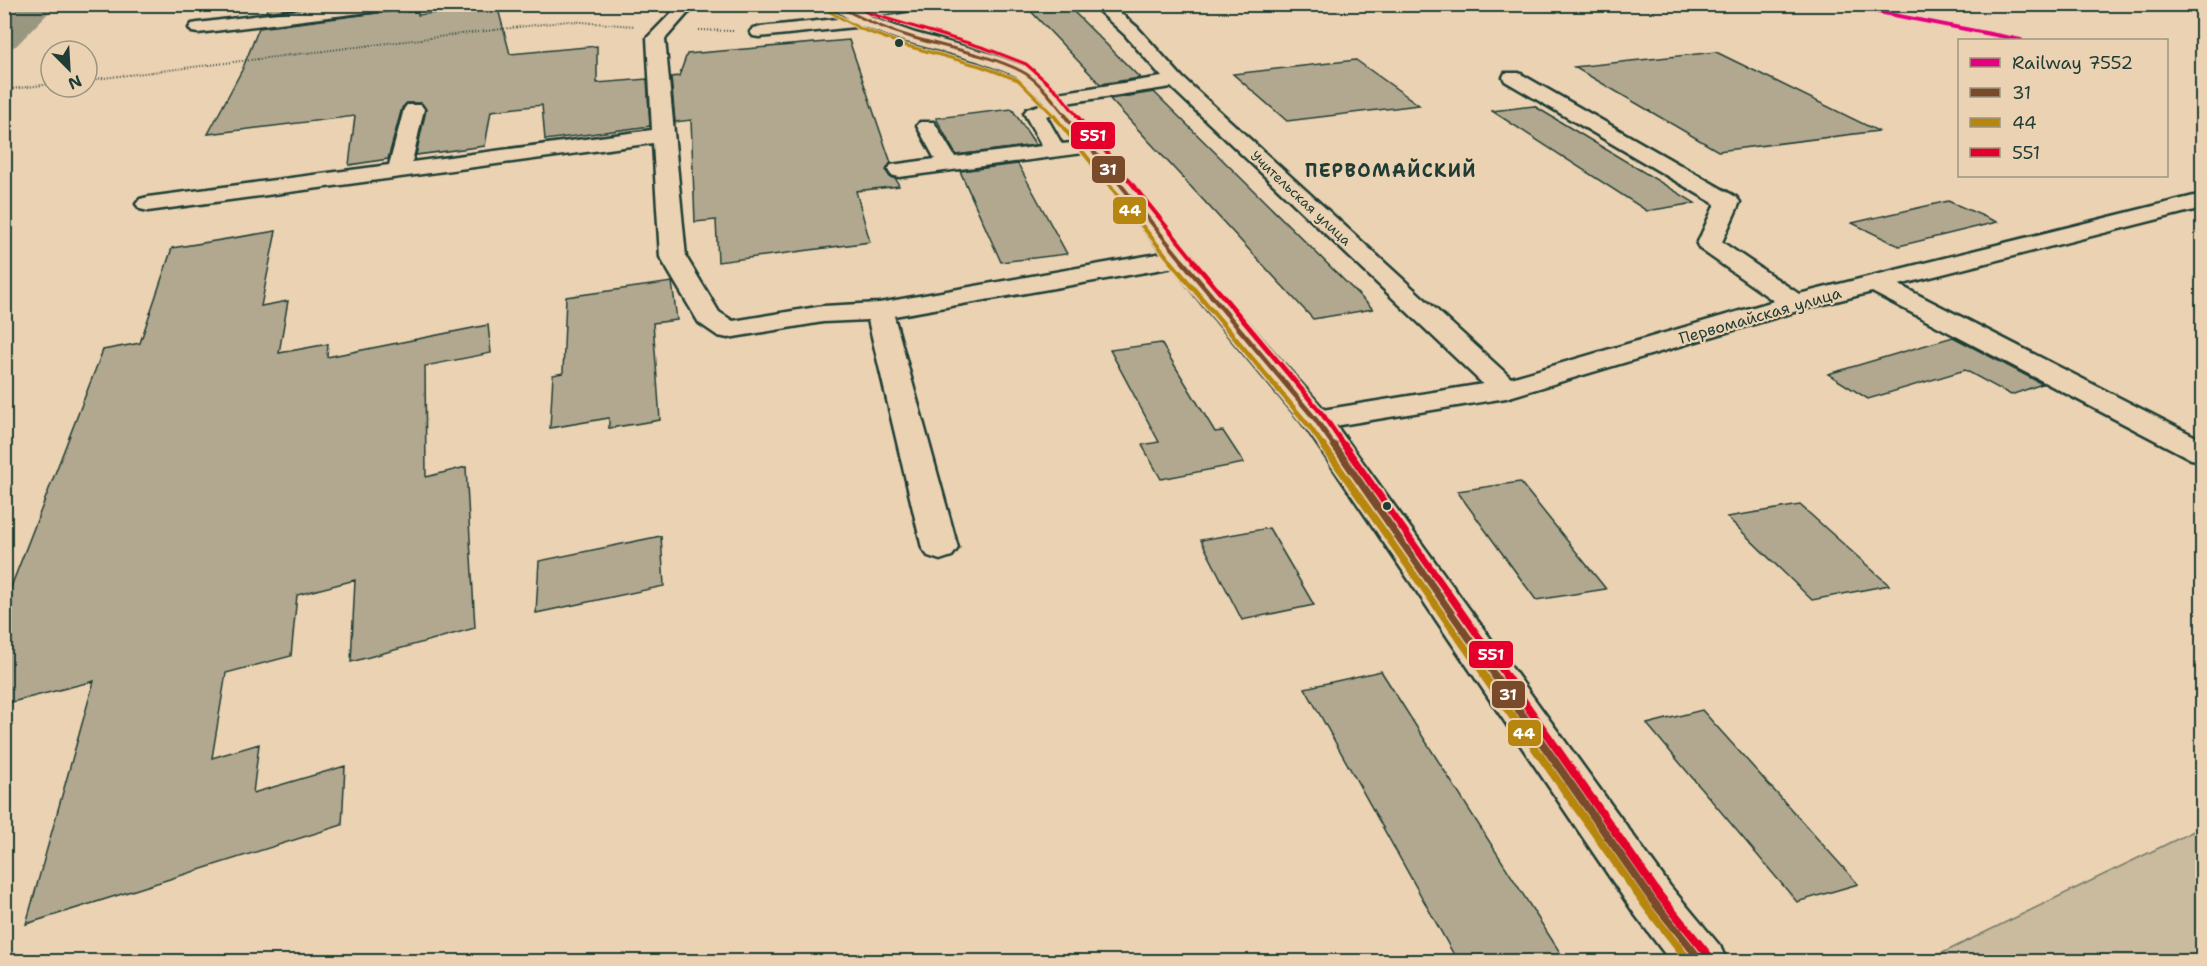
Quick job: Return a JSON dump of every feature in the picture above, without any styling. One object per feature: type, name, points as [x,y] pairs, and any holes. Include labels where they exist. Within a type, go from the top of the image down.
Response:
[{"type":"street","points":[[198,28],[393,4]]},
{"type":"street","points":[[693,4],[681,11],[656,38],[673,257],[709,316],[728,330],[824,314],[879,311],[1180,258]]},
{"type":"street","points":[[759,32],[850,13],[918,4]]},
{"type":"street","name":"Учительская улица","points":[[1100,4],[1131,31],[1175,81],[1506,389]]},
{"type":"street","points":[[850,13],[909,37],[983,57],[1023,72],[1055,103],[1180,258],[1316,420],[1653,901],[1702,962]]},
{"type":"street","points":[[1512,77],[1728,202],[1710,244],[1795,303]]},
{"type":"street","points":[[1055,151],[1034,113],[1055,103],[1175,81]]},
{"type":"street","points":[[399,170],[414,109]]},
{"type":"street","points":[[927,126],[948,164]]},
{"type":"street","points":[[148,204],[663,135]]},
{"type":"street","points":[[899,170],[1091,147]]},
{"type":"street","name":"Первомайская улица","points":[[1316,420],[1506,389],[1795,303],[2202,201]]},
{"type":"street","points":[[1873,282],[2202,452]]},
{"type":"street","points":[[879,311],[940,548]]},
{"type":"path","points":[[99,79],[568,21],[759,32]]},
{"type":"path","points":[[7,90],[39,86]]},
{"type":"shaded area","points":[[2202,827],[2202,961],[1926,961]]},
{"type":"building","points":[[269,4],[327,4],[266,12]]},
{"type":"building","points":[[407,4],[407,12],[418,11],[418,15],[497,5],[510,54],[597,46],[597,83],[647,79],[650,126],[545,140],[542,105],[491,111],[485,146],[416,155],[426,110],[421,103],[407,103],[402,108],[388,159],[349,165],[355,116],[208,134],[242,70],[259,28],[393,11]]},
{"type":"building","points":[[1024,4],[1066,4],[1140,78],[1100,84]]},
{"type":"building","points":[[849,40],[891,163],[886,171],[890,177],[896,179],[899,186],[856,191],[870,242],[718,262],[716,220],[695,222],[691,120],[675,122],[671,77],[679,76],[687,54]]},
{"type":"building","points":[[1716,52],[1878,131],[1718,151],[1574,67]]},
{"type":"building","points":[[1356,60],[1419,105],[1287,121],[1233,74]]},
{"type":"building","points":[[1154,92],[1373,309],[1313,319],[1110,99]]},
{"type":"building","points":[[1534,106],[1695,203],[1647,211],[1492,111]]},
{"type":"building","points":[[1012,109],[1036,145],[956,155],[936,118]]},
{"type":"building","points":[[1018,164],[1067,254],[1001,262],[960,171]]},
{"type":"building","points":[[1948,201],[1997,222],[1899,246],[1852,223]]},
{"type":"building","points":[[276,231],[261,306],[288,301],[279,353],[328,344],[327,357],[488,325],[491,353],[425,366],[426,477],[466,467],[475,628],[351,662],[355,580],[297,595],[291,656],[226,673],[212,758],[259,744],[253,793],[345,766],[342,825],[26,924],[94,681],[4,704],[4,605],[103,350],[140,343],[172,248]]},
{"type":"building","points":[[672,282],[677,320],[653,323],[660,420],[609,428],[609,418],[550,428],[553,375],[563,373],[566,297]]},
{"type":"building","points":[[1953,337],[2042,384],[2011,395],[1965,370],[1868,399],[1828,374]]},
{"type":"building","points":[[1161,343],[1215,432],[1223,431],[1244,463],[1161,479],[1142,445],[1159,442],[1110,350]]},
{"type":"building","points":[[1520,482],[1606,589],[1536,600],[1457,491]]},
{"type":"building","points":[[1800,505],[1889,585],[1812,600],[1727,517]]},
{"type":"building","points":[[1269,528],[1314,605],[1242,620],[1201,540]]},
{"type":"building","points":[[661,536],[664,586],[536,613],[539,561]]},
{"type":"building","points":[[1381,671],[1566,962],[1458,962],[1305,688]]},
{"type":"building","points":[[1702,710],[1858,884],[1797,902],[1647,724]]},
{"type":"waterway","points":[[4,39],[42,4]]},
{"type":"rail line","name":"7552","points":[[1838,4],[2016,39]]},
{"type":"transit line","name":"31","points":[[835,4],[864,21],[909,37],[983,57],[1023,72],[1052,99],[1213,300],[1316,420],[1653,901],[1702,962]]},
{"type":"transit line","name":"551","points":[[853,4],[868,13],[985,48],[1026,64],[1059,93],[1220,294],[1323,415],[1660,896],[1709,956]]},
{"type":"transit line","name":"44","points":[[830,12],[861,29],[907,46],[980,66],[1018,80],[1045,105],[1206,306],[1309,426],[1646,906],[1690,962]]},
{"type":"district","name":"ПЕРВОМАЙСКИЙ","points":[[1391,171]]}]
